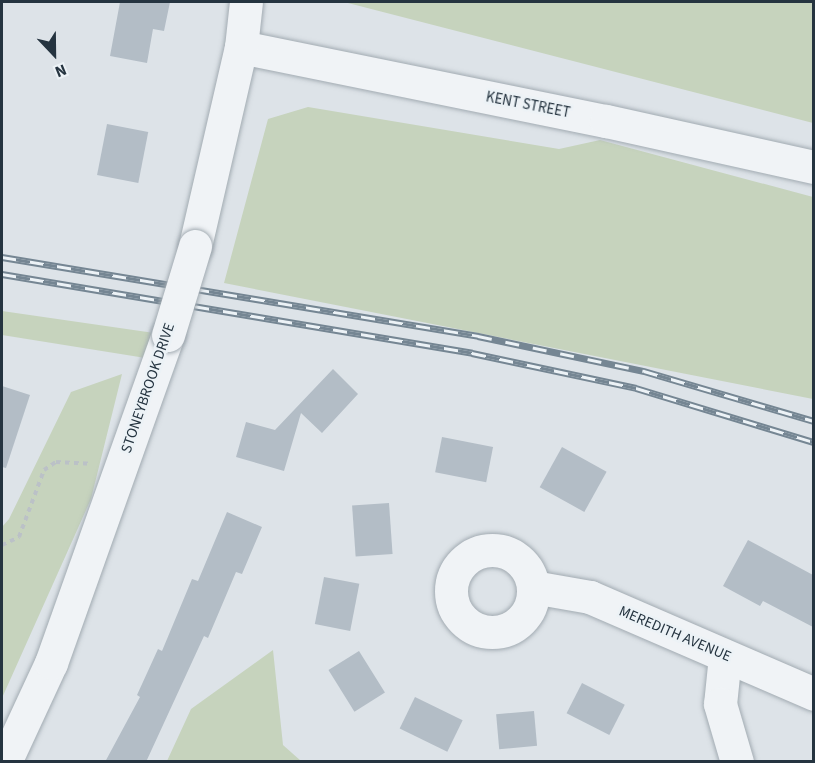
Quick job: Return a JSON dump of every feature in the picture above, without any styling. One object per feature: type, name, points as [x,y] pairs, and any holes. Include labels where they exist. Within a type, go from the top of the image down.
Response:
[{"type":"street","name":"STONEYBROOK DRIVE","points":[[5,762],[51,663],[168,335],[195,246],[241,47],[246,2]]},
{"type":"street","name":"KENT STREET","points":[[241,47],[606,120],[813,167]]},
{"type":"street","name":"MEREDITH AVENUE","points":[[533,587],[590,597],[725,656],[766,670],[813,694]]},
{"type":"street","points":[[725,656],[720,704],[737,762]]},
{"type":"path","points":[[2,545],[19,537],[44,470],[56,462],[96,465]]},
{"type":"green space","points":[[344,2],[813,2],[813,123]]},
{"type":"green space","points":[[308,107],[559,149],[600,140],[813,197],[813,399],[224,283],[268,119]]},
{"type":"green space","points":[[2,311],[168,335],[158,360],[2,335]]},
{"type":"green space","points":[[122,374],[91,499],[2,698],[2,527],[9,519],[71,392]]},
{"type":"green space","points":[[273,650],[283,745],[301,761],[167,761],[191,709]]},
{"type":"building","points":[[120,2],[170,2],[164,31],[153,29],[147,63],[110,56]]},
{"type":"building","points":[[107,124],[148,132],[138,183],[97,175]]},
{"type":"building","points":[[333,369],[358,394],[322,433],[301,413],[284,471],[236,457],[246,422],[275,430]]},
{"type":"building","points":[[2,386],[30,395],[6,468],[2,467]]},
{"type":"building","points":[[442,437],[493,447],[486,482],[435,472]]},
{"type":"building","points":[[562,447],[607,472],[584,512],[540,487]]},
{"type":"building","points":[[389,503],[393,554],[356,556],[352,506]]},
{"type":"building","points":[[227,512],[262,527],[242,574],[236,572],[208,638],[204,636],[146,762],[105,762],[140,697],[137,695],[158,649],[162,651],[192,579],[198,581]]},
{"type":"building","points":[[748,540],[813,575],[813,627],[763,601],[760,606],[723,586]]},
{"type":"building","points":[[324,577],[359,584],[350,631],[315,624]]},
{"type":"building","points":[[359,651],[385,693],[354,712],[328,670]]},
{"type":"building","points":[[582,683],[625,705],[609,735],[567,713]]},
{"type":"building","points":[[415,697],[463,720],[447,752],[400,728]]},
{"type":"building","points":[[534,711],[537,746],[499,749],[496,714]]},
{"type":"railway","points":[[2,257],[478,336],[644,371],[814,421]]},
{"type":"railway","points":[[2,274],[472,353],[636,388],[814,442]]}]
